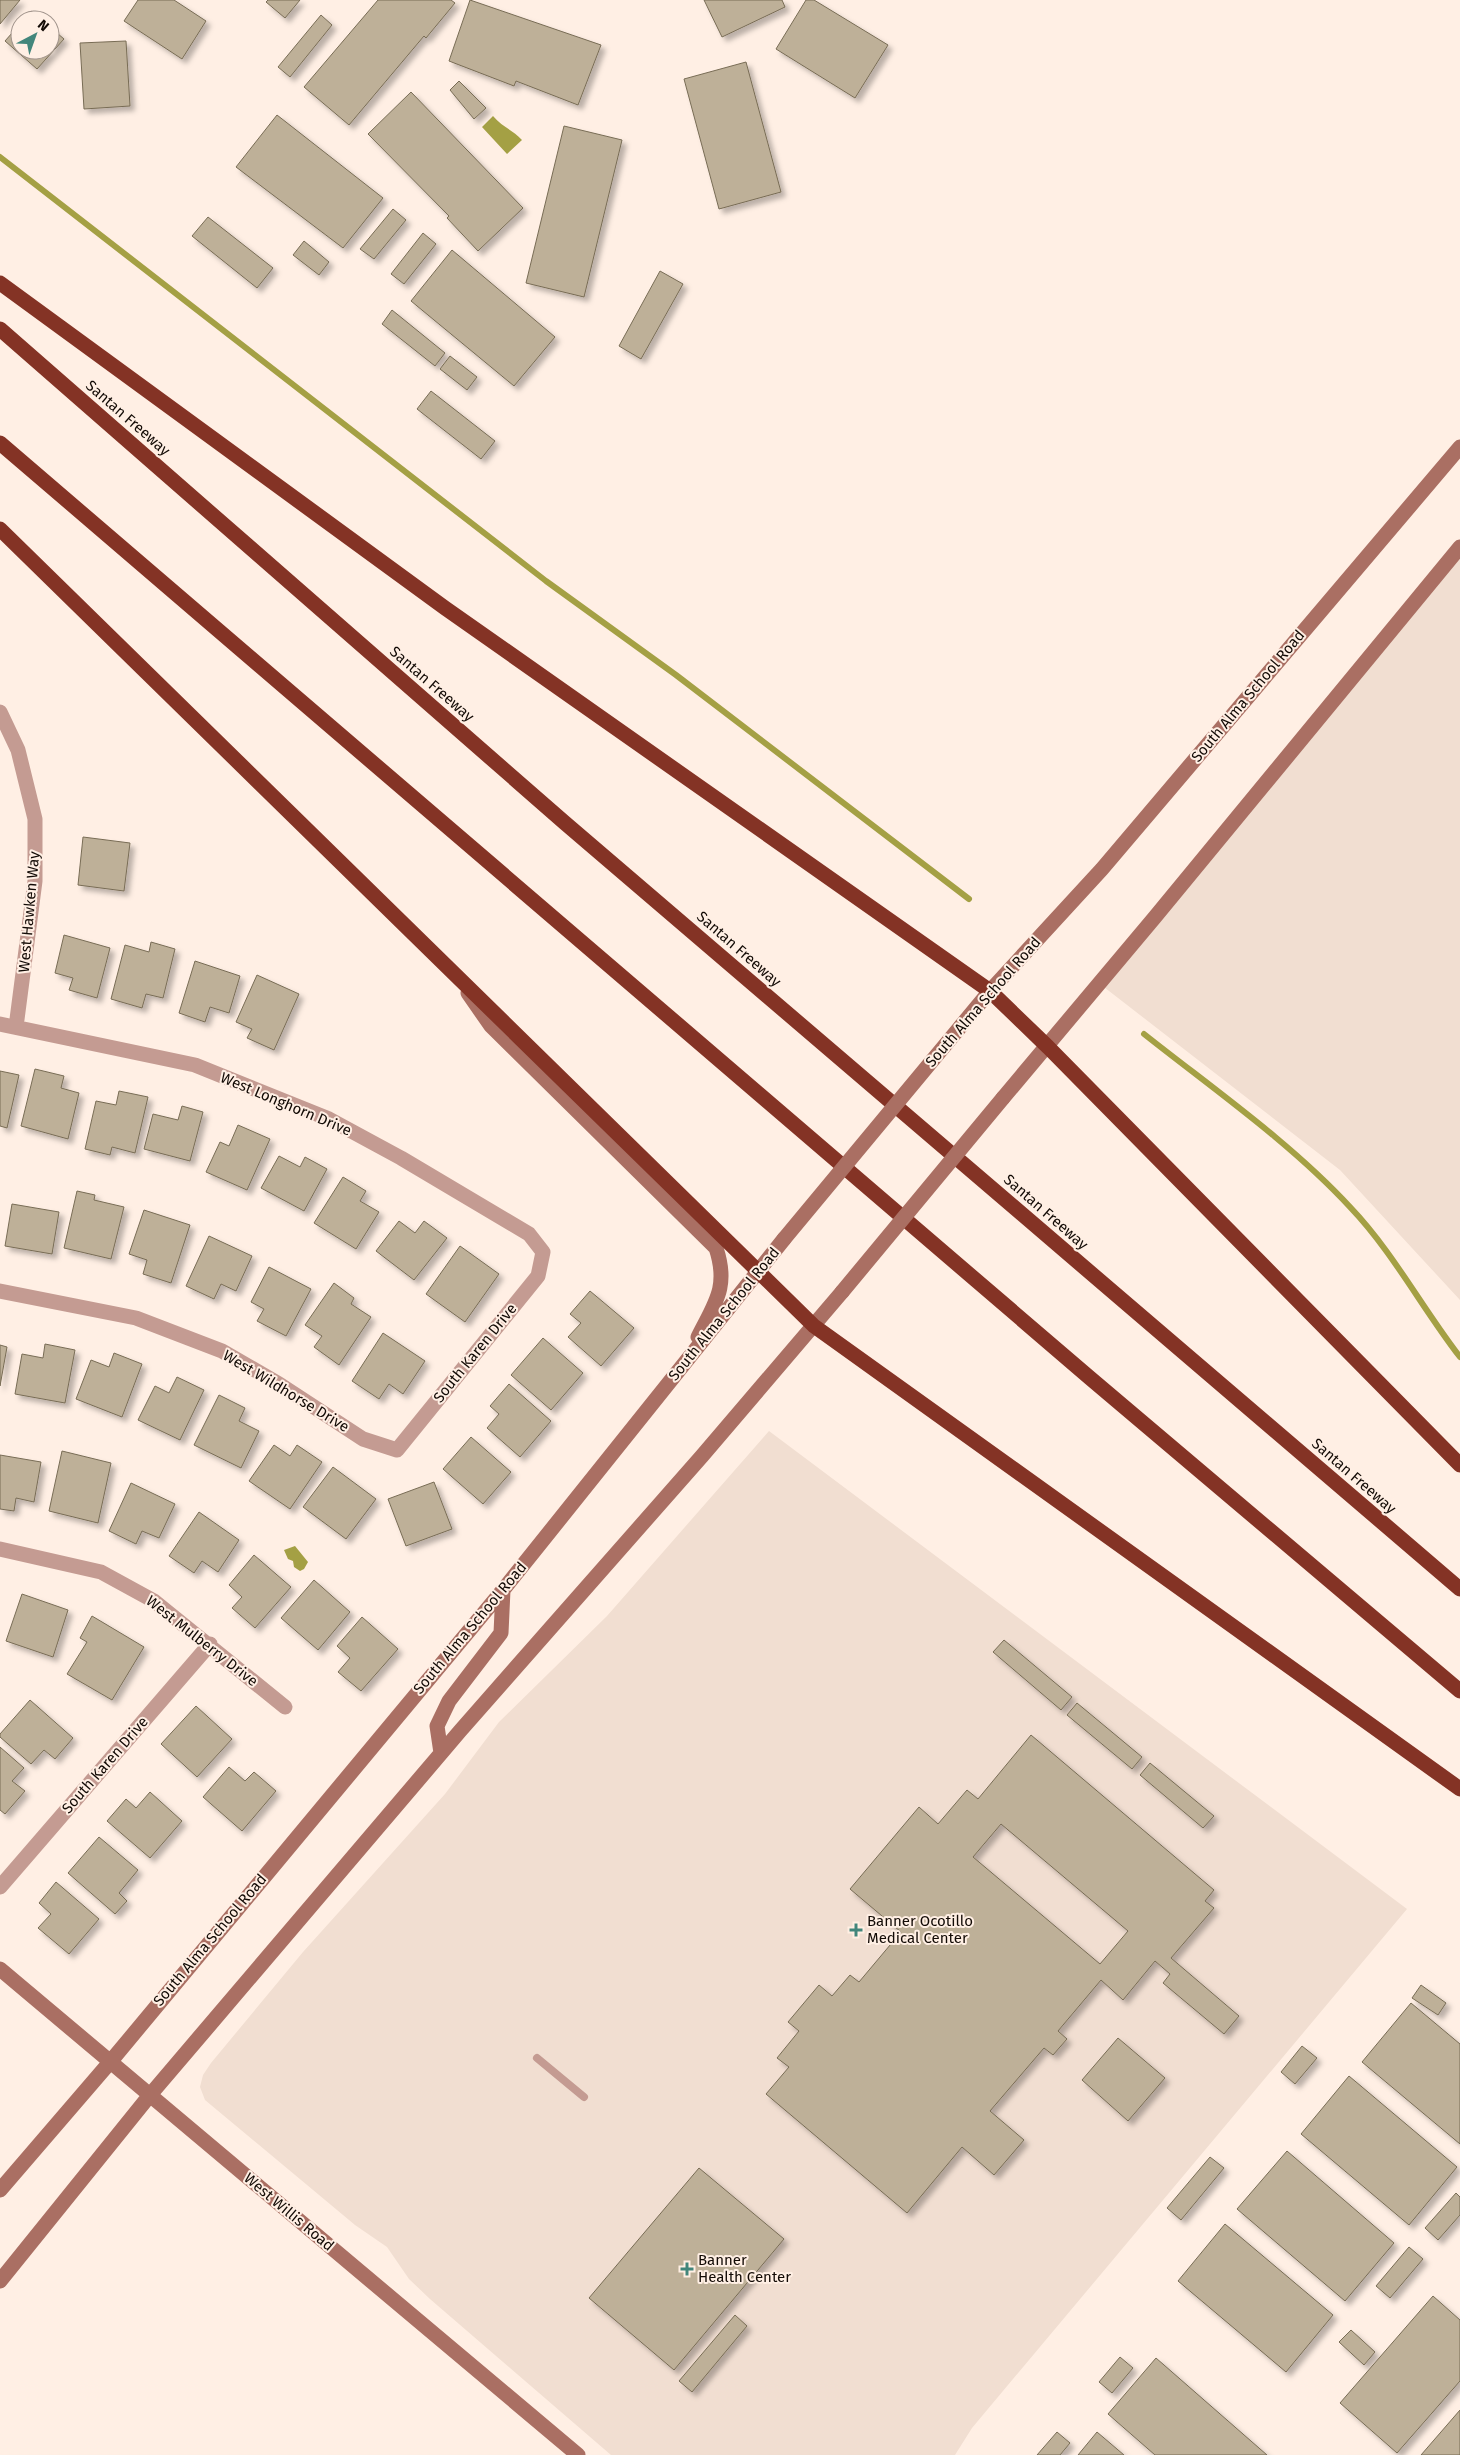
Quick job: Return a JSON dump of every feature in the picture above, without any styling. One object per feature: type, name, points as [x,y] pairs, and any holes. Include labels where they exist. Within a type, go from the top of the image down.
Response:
[{"type":"highway","points":[[0,283],[444,608],[990,992],[1048,1047],[1460,1466]]},
{"type":"highway","name":"Santan Freeway","points":[[0,329],[565,823],[1460,1589]]},
{"type":"highway","points":[[0,443],[932,1243],[1460,1691]]},
{"type":"highway","points":[[0,529],[814,1326],[1460,1789]]},
{"type":"main road","name":"South Alma School Road","points":[[0,2190],[111,2061],[504,1590],[784,1240],[990,992],[1102,869],[1460,447]]},
{"type":"main road","points":[[0,2281],[150,2095],[441,1753],[814,1326],[1003,1098],[1048,1047],[1460,547]]},
{"type":"main road","points":[[457,977],[491,1026],[716,1248],[722,1267],[718,1296],[686,1361]]},
{"type":"main road","points":[[441,1753],[437,1726],[449,1701],[501,1633],[504,1590]]},
{"type":"main road","name":"West Willis Road","points":[[0,1969],[578,2455]]},
{"type":"street","name":"West Hawken Way","points":[[0,712],[18,750],[36,819],[35,881],[16,1027]]},
{"type":"street","name":"West Longhorn Drive","points":[[0,1024],[195,1065],[329,1119],[401,1158],[529,1234],[543,1252]]},
{"type":"street","name":"South Karen Drive","points":[[397,1450],[538,1276],[543,1252]]},
{"type":"street","name":"West Wildhorse Drive","points":[[0,1291],[136,1318],[222,1351],[279,1384],[363,1439],[397,1450]]},
{"type":"street","name":"West Mulberry Drive","points":[[0,1549],[101,1572],[154,1601],[210,1644],[285,1707]]},
{"type":"street","name":"South Karen Drive","points":[[0,1887],[210,1644]]},
{"type":"lane","points":[[537,2058],[584,2097]]},
{"type":"shaded area","points":[[493,116],[522,140],[507,154],[482,127]]},
{"type":"shaded area","points":[[1460,547],[1460,1300],[1340,1170],[1100,984]]},
{"type":"shaded area","name":"Banner Ocotillo Medical Center","points":[[769,1431],[1407,1909],[972,2428],[955,2455],[611,2455],[430,2299],[409,2279],[387,2247],[355,2225],[205,2100],[200,2087],[203,2075],[211,2063],[303,1952],[445,1794],[499,1722],[607,1616]]},
{"type":"shaded area","points":[[295,1546],[308,1562],[304,1569],[300,1571],[294,1567],[293,1561],[288,1559],[284,1550]]},
{"type":"building","points":[[0,0],[20,0],[10,10],[0,24]]},
{"type":"building","points":[[138,0],[174,0],[206,21],[182,59],[124,21]]},
{"type":"building","points":[[268,0],[300,0],[285,18],[266,2]]},
{"type":"building","points":[[378,0],[451,0],[455,3],[426,38],[424,36],[349,125],[304,87]]},
{"type":"building","points":[[470,0],[601,45],[578,105],[516,81],[514,86],[449,61]]},
{"type":"building","points":[[704,0],[782,0],[785,7],[722,37]]},
{"type":"building","points":[[806,0],[814,0],[888,45],[855,98],[776,49]]},
{"type":"building","points":[[321,15],[332,25],[290,77],[278,67]]},
{"type":"building","points":[[10,35],[10,45],[5,41]]},
{"type":"building","points":[[60,36],[64,39],[60,43]]},
{"type":"building","points":[[126,41],[130,106],[84,109],[80,43]]},
{"type":"building","points":[[27,60],[45,60],[37,69]]},
{"type":"building","points":[[746,62],[781,192],[719,209],[684,79]]},
{"type":"building","points":[[459,81],[486,108],[474,119],[450,90]]},
{"type":"building","points":[[411,92],[523,208],[478,251],[447,218],[449,216],[368,134]]},
{"type":"building","points":[[277,115],[383,198],[343,248],[236,167]]},
{"type":"building","points":[[564,126],[622,140],[584,297],[526,283]]},
{"type":"building","points":[[393,209],[406,220],[374,259],[360,249]]},
{"type":"building","points":[[208,217],[273,268],[257,288],[192,236]]},
{"type":"building","points":[[423,233],[436,244],[404,284],[391,274]]},
{"type":"building","points":[[304,241],[329,262],[319,275],[293,255]]},
{"type":"building","points":[[452,250],[555,337],[514,386],[411,301]]},
{"type":"building","points":[[660,271],[683,284],[641,359],[619,346]]},
{"type":"building","points":[[392,310],[445,353],[435,366],[382,324]]},
{"type":"building","points":[[450,356],[477,377],[467,390],[440,369]]},
{"type":"building","points":[[431,391],[495,441],[481,459],[417,409]]},
{"type":"building","points":[[83,837],[130,843],[124,891],[78,885]]},
{"type":"building","points":[[64,935],[110,948],[97,998],[69,990],[73,978],[55,973]]},
{"type":"building","points":[[151,942],[175,949],[163,998],[146,994],[142,1008],[111,999],[125,945],[149,952]]},
{"type":"building","points":[[195,961],[240,976],[229,1013],[210,1007],[205,1022],[179,1013]]},
{"type":"building","points":[[257,975],[299,994],[274,1050],[247,1038],[252,1029],[236,1022]]},
{"type":"building","points":[[35,1069],[64,1076],[61,1088],[79,1093],[68,1139],[21,1126]]},
{"type":"building","points":[[0,1071],[19,1075],[7,1128],[0,1126]]},
{"type":"building","points":[[119,1091],[148,1097],[135,1153],[112,1147],[110,1155],[85,1149],[96,1101],[116,1105]]},
{"type":"building","points":[[182,1106],[203,1112],[190,1161],[144,1149],[153,1114],[178,1120]]},
{"type":"building","points":[[238,1125],[270,1139],[247,1190],[206,1172],[220,1142],[229,1146]]},
{"type":"building","points":[[279,1156],[300,1167],[305,1157],[327,1169],[304,1211],[261,1188]]},
{"type":"building","points":[[343,1177],[366,1191],[360,1201],[379,1212],[356,1249],[314,1223]]},
{"type":"building","points":[[77,1191],[95,1195],[94,1200],[124,1207],[111,1259],[64,1248]]},
{"type":"building","points":[[12,1204],[59,1212],[52,1254],[5,1246]]},
{"type":"building","points":[[144,1210],[190,1225],[171,1283],[143,1274],[147,1260],[129,1254]]},
{"type":"building","points":[[399,1221],[415,1233],[424,1221],[447,1238],[414,1280],[376,1251]]},
{"type":"building","points":[[209,1236],[252,1256],[236,1291],[221,1284],[214,1299],[186,1286]]},
{"type":"building","points":[[460,1246],[499,1274],[465,1322],[426,1294]]},
{"type":"building","points":[[269,1267],[311,1289],[286,1336],[257,1321],[264,1309],[251,1302]]},
{"type":"building","points":[[334,1283],[354,1298],[351,1304],[371,1317],[339,1365],[314,1347],[322,1336],[305,1325]]},
{"type":"building","points":[[590,1291],[634,1328],[601,1366],[568,1337],[581,1323],[570,1314]]},
{"type":"building","points":[[383,1333],[425,1361],[403,1394],[389,1384],[379,1399],[352,1381]]},
{"type":"building","points":[[543,1338],[583,1373],[551,1410],[511,1375]]},
{"type":"building","points":[[45,1344],[75,1350],[65,1403],[15,1394],[22,1354],[43,1358]]},
{"type":"building","points":[[0,1345],[7,1347],[0,1386]]},
{"type":"building","points":[[114,1353],[142,1364],[122,1417],[76,1399],[91,1360],[109,1367]]},
{"type":"building","points":[[177,1377],[204,1390],[180,1440],[138,1420],[155,1386],[169,1393]]},
{"type":"building","points":[[509,1384],[551,1421],[520,1457],[487,1428],[499,1414],[490,1406]]},
{"type":"building","points":[[219,1395],[245,1408],[239,1421],[259,1431],[241,1468],[194,1445]]},
{"type":"building","points":[[471,1437],[511,1472],[483,1504],[443,1469]]},
{"type":"building","points":[[274,1445],[290,1456],[297,1445],[322,1462],[290,1509],[249,1481]]},
{"type":"building","points":[[62,1451],[111,1463],[98,1523],[49,1511]]},
{"type":"building","points":[[0,1455],[41,1462],[34,1502],[16,1498],[14,1511],[0,1509]]},
{"type":"building","points":[[333,1467],[376,1499],[346,1539],[303,1507]]},
{"type":"building","points":[[434,1482],[452,1529],[406,1546],[388,1499]]},
{"type":"building","points":[[131,1483],[175,1504],[159,1538],[142,1531],[136,1544],[109,1531]]},
{"type":"building","points":[[199,1512],[239,1540],[218,1572],[202,1561],[194,1573],[169,1556]]},
{"type":"building","points":[[254,1555],[291,1587],[255,1628],[232,1608],[242,1597],[229,1585]]},
{"type":"building","points":[[314,1580],[350,1612],[318,1650],[281,1618]]},
{"type":"building","points":[[22,1594],[68,1610],[53,1657],[6,1641]]},
{"type":"building","points":[[92,1616],[144,1647],[112,1700],[67,1674],[87,1642],[80,1638]]},
{"type":"building","points":[[362,1617],[398,1649],[361,1691],[338,1672],[350,1658],[337,1646]]},
{"type":"building","points":[[1004,1640],[1072,1697],[1061,1710],[993,1652]]},
{"type":"building","points":[[30,1700],[73,1738],[55,1759],[44,1750],[31,1764],[0,1737],[0,1734]]},
{"type":"building","points":[[1077,1703],[1142,1757],[1132,1769],[1067,1715]]},
{"type":"building","points":[[196,1706],[232,1739],[197,1777],[161,1744]]},
{"type":"building","points":[[1031,1735],[1214,1890],[1205,1901],[1214,1908],[1171,1958],[1239,2016],[1224,2034],[1163,1983],[1170,1974],[1155,1961],[1123,2000],[1101,1980],[1058,2031],[1067,2039],[1053,2055],[1044,2048],[990,2111],[1024,2140],[994,2175],[962,2147],[907,2213],[766,2094],[789,2067],[777,2058],[799,2031],[788,2022],[819,1985],[832,1996],[850,1975],[859,1982],[901,1932],[850,1889],[919,1807],[938,1824],[967,1790],[978,1799]],"holes":[[[1001,1824],[1128,1931],[1100,1964],[973,1857]]]},
{"type":"building","points":[[0,1747],[24,1768],[12,1781],[25,1791],[5,1814],[0,1810]]},
{"type":"building","points":[[1150,1763],[1214,1816],[1203,1828],[1140,1775]]},
{"type":"building","points":[[229,1767],[245,1781],[254,1772],[276,1791],[242,1831],[203,1797]]},
{"type":"building","points":[[150,1792],[182,1821],[150,1858],[107,1821],[126,1799],[136,1808]]},
{"type":"building","points":[[99,1837],[138,1870],[119,1893],[127,1901],[115,1914],[68,1873]]},
{"type":"building","points":[[56,1882],[99,1919],[69,1954],[38,1928],[51,1914],[39,1903]]},
{"type":"building","points":[[1421,1985],[1446,2003],[1438,2015],[1412,1998]]},
{"type":"building","points":[[1411,2003],[1460,2044],[1460,2144],[1362,2062]]},
{"type":"building","points":[[1118,2038],[1165,2078],[1128,2121],[1082,2080]]},
{"type":"building","points":[[1302,2046],[1317,2058],[1295,2084],[1281,2072]]},
{"type":"building","points":[[1349,2076],[1457,2167],[1409,2225],[1301,2134]]},
{"type":"building","points":[[1287,2151],[1394,2243],[1345,2301],[1237,2209]]},
{"type":"building","points":[[1210,2157],[1224,2168],[1181,2220],[1167,2208]]},
{"type":"building","name":"Banner Health Center","points":[[699,2168],[784,2239],[674,2370],[589,2298]]},
{"type":"building","points":[[1456,2193],[1460,2197],[1460,2215],[1438,2240],[1425,2228]]},
{"type":"building","points":[[1225,2224],[1333,2315],[1286,2372],[1178,2281]]},
{"type":"building","points":[[1409,2247],[1423,2259],[1390,2298],[1376,2286]]},
{"type":"building","points":[[1433,2296],[1460,2320],[1460,2381],[1397,2453],[1340,2403]]},
{"type":"building","points":[[735,2315],[747,2326],[692,2392],[679,2381]]},
{"type":"building","points":[[1351,2330],[1375,2352],[1364,2365],[1339,2342]]},
{"type":"building","points":[[1120,2357],[1133,2368],[1112,2393],[1099,2382]]},
{"type":"building","points":[[1156,2358],[1267,2455],[1155,2455],[1108,2414]]},
{"type":"building","points":[[1460,2410],[1460,2455],[1421,2455]]},
{"type":"building","points":[[1057,2432],[1070,2443],[1060,2455],[1037,2455]]},
{"type":"building","points":[[1097,2432],[1124,2455],[1078,2455]]},
{"type":"waterway","points":[[0,157],[546,581],[676,675],[969,899]]},
{"type":"waterway","points":[[1144,1034],[1277,1138],[1327,1183],[1366,1224],[1394,1261],[1460,1357]]},
{"type":"place","name":"Banner Ocotillo Medical Center","points":[[856,1930]]},
{"type":"place","name":"Banner Health Center","points":[[687,2269]]}]
